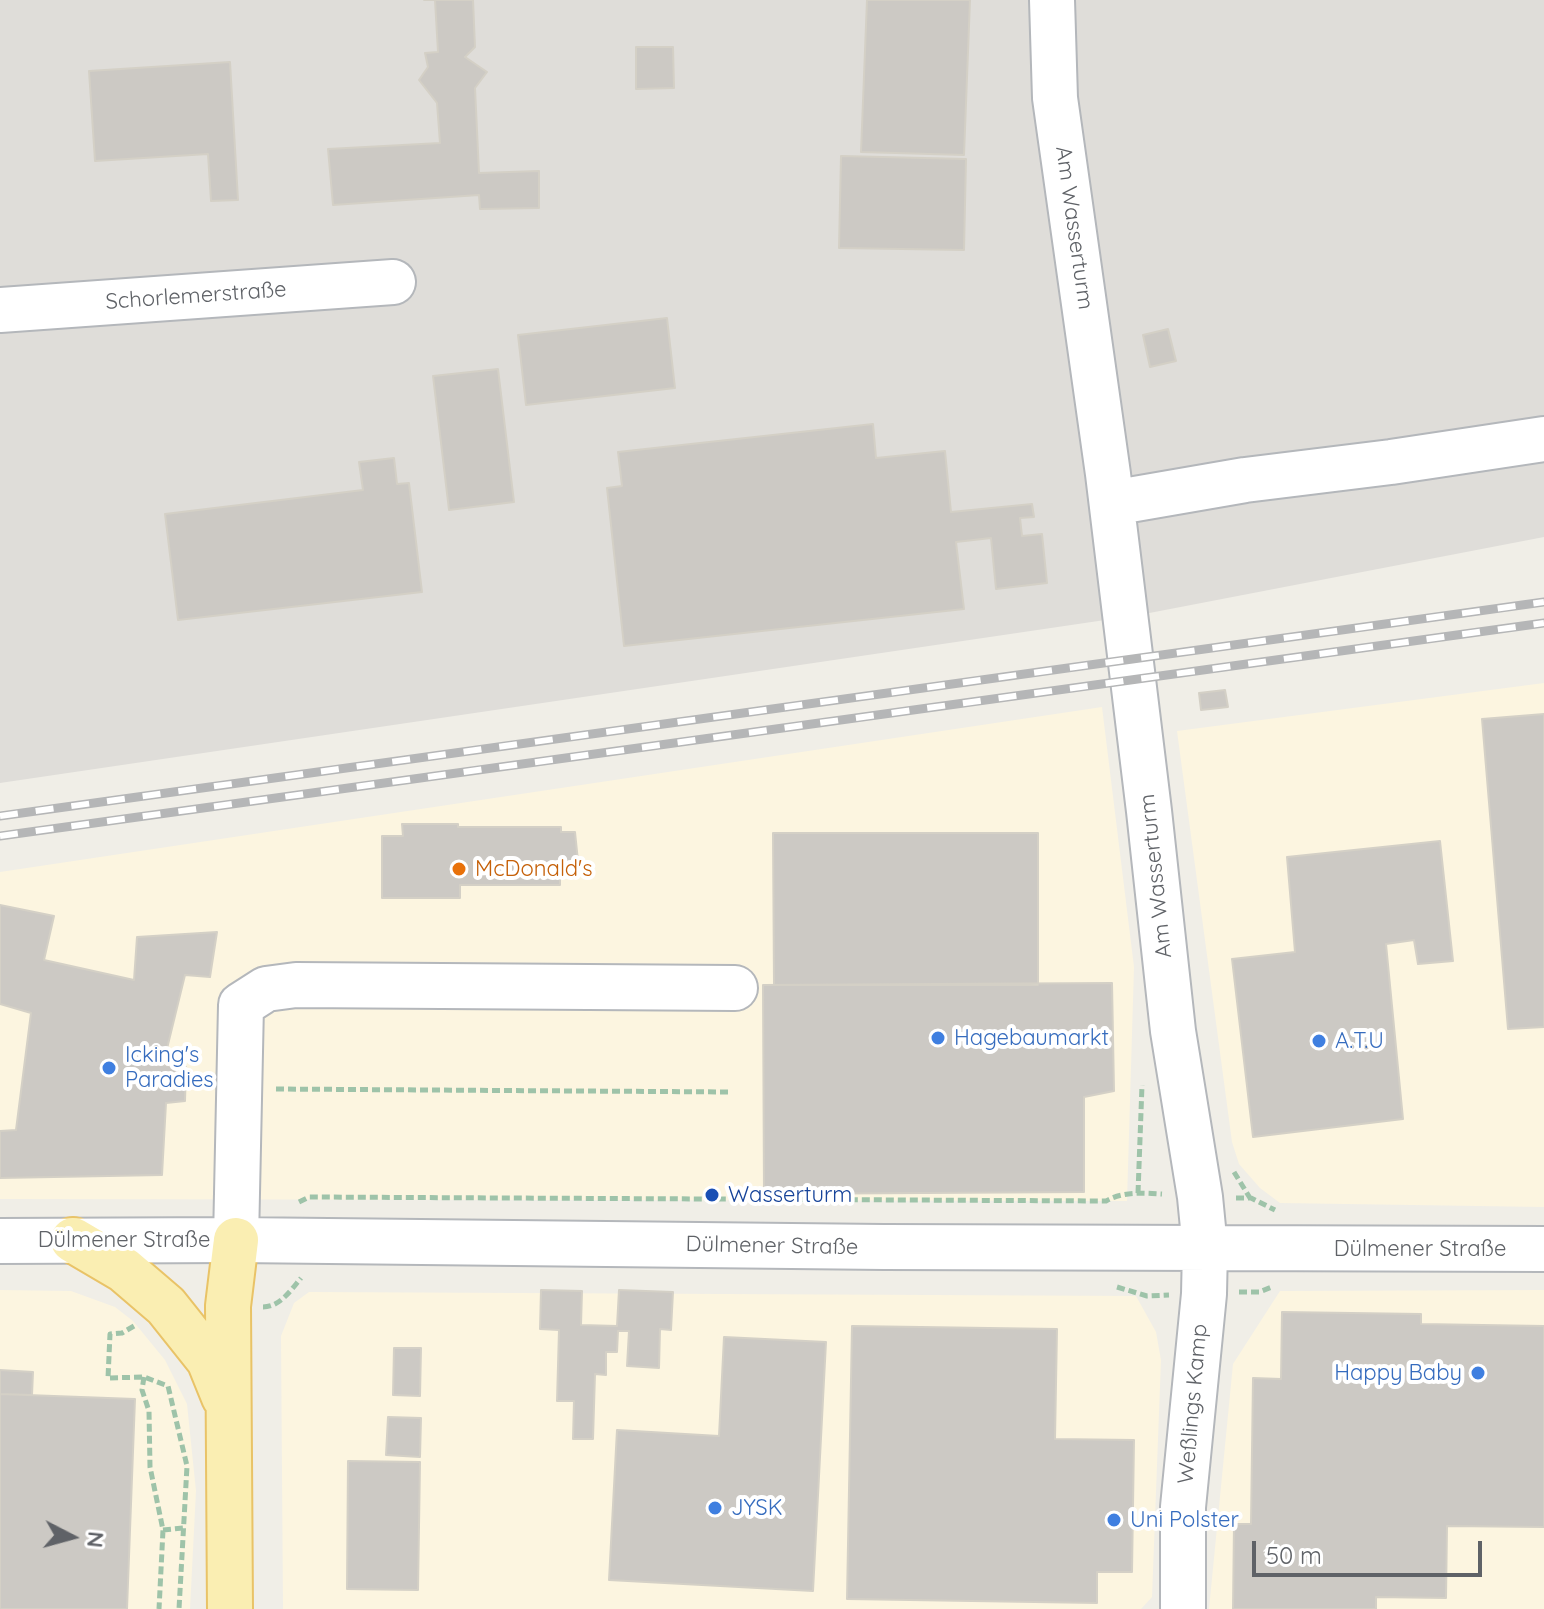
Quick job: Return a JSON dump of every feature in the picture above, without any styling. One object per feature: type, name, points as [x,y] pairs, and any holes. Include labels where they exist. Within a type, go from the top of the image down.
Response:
[{"type":"main road","points":[[73,1240],[124,1270],[166,1306],[209,1360],[230,1414]]},
{"type":"main road","points":[[230,1609],[228,1306],[236,1240]]},
{"type":"street","name":"Am Wasserturm","points":[[1052,0],[1055,98],[1112,503],[1173,1031],[1200,1197],[1205,1248]]},
{"type":"street","name":"Schorlemerstraße","points":[[0,310],[393,282]]},
{"type":"street","points":[[1112,503],[1245,480],[1544,439]]},
{"type":"street","points":[[236,1240],[241,1005],[266,989],[296,985],[735,988]]},
{"type":"street","name":"Dülmener Straße","points":[[0,1241],[1544,1249]]},
{"type":"street","name":"Weßlings Kamp","points":[[1183,1609],[1183,1507],[1204,1294],[1205,1248]]},
{"type":"path","points":[[239,1089],[732,1092]]},
{"type":"path","points":[[297,1204],[309,1197],[1106,1201],[1116,1195],[1138,1193]]},
{"type":"path","points":[[1251,1198],[1271,1209]]},
{"type":"path","points":[[228,1306],[270,1307],[281,1300],[305,1274]]},
{"type":"path","points":[[1116,1286],[1147,1296],[1204,1294]]},
{"type":"path","points":[[166,1306],[122,1333],[110,1334],[108,1378],[144,1377],[168,1386],[187,1466],[179,1609]]},
{"type":"path","points":[[144,1377],[142,1390],[149,1411],[150,1467],[163,1530],[159,1609]]},
{"type":"path","points":[[163,1530],[184,1528]]},
{"type":"shaded area","points":[[0,0],[1544,0],[1544,537],[1139,615],[0,783]]},
{"type":"shaded area","points":[[1544,683],[1544,1207],[1280,1203],[1260,1188],[1239,1164],[1232,1142],[1177,731]]},
{"type":"shaded area","points":[[1102,707],[1134,967],[1127,1201],[0,1199],[0,872]]},
{"type":"shaded area","points":[[0,1290],[71,1291],[115,1307],[133,1321],[165,1360],[187,1404],[196,1491],[190,1609],[0,1609]]},
{"type":"shaded area","points":[[1544,1290],[1544,1609],[1209,1609],[1233,1364],[1280,1291]]},
{"type":"shaded area","points":[[309,1292],[1136,1296],[1156,1332],[1161,1360],[1152,1597],[1141,1609],[283,1609],[281,1336],[294,1303]]},
{"type":"building","points":[[435,0],[473,0],[475,47],[465,57],[487,72],[475,88],[479,173],[539,171],[539,208],[480,209],[479,195],[333,205],[328,149],[440,143],[437,103],[419,80],[428,67],[425,53],[438,52]]},
{"type":"building","points":[[867,0],[970,0],[964,155],[861,152]]},
{"type":"building","points":[[636,47],[673,47],[674,88],[636,89]]},
{"type":"building","points":[[230,62],[238,200],[211,201],[208,154],[95,161],[89,71]]},
{"type":"building","points":[[841,156],[966,159],[964,250],[839,248]]},
{"type":"building","points":[[667,318],[675,388],[526,405],[518,335]]},
{"type":"building","points":[[1168,329],[1176,361],[1150,367],[1143,335]]},
{"type":"building","points":[[498,369],[514,502],[449,510],[433,376]]},
{"type":"building","points":[[873,424],[876,458],[945,451],[951,512],[1032,504],[1034,517],[1020,518],[1022,536],[1042,534],[1047,583],[996,589],[991,538],[956,542],[964,609],[624,646],[607,488],[622,486],[618,452]]},
{"type":"building","points":[[394,458],[397,484],[409,483],[422,592],[178,620],[165,514],[363,490],[359,462]]},
{"type":"building","points":[[1225,690],[1228,707],[1201,710],[1199,693]]},
{"type":"building","points":[[1544,714],[1544,1027],[1508,1029],[1482,719]]},
{"type":"building","points":[[402,824],[561,827],[561,832],[575,832],[578,861],[575,869],[560,869],[560,885],[460,885],[460,898],[382,898],[382,836],[403,836]]},
{"type":"building","points":[[773,833],[1038,833],[1038,985],[774,985]]},
{"type":"building","name":"A.T.U","points":[[1440,841],[1453,961],[1418,964],[1414,940],[1386,944],[1403,1119],[1253,1137],[1232,959],[1295,952],[1287,857]]},
{"type":"building","points":[[0,905],[54,916],[44,960],[134,980],[137,937],[217,932],[210,977],[185,975],[163,1065],[186,1067],[185,1101],[166,1103],[162,1175],[0,1178],[0,1131],[16,1130],[31,1013],[0,1004]]},
{"type":"building","name":"Hagebaumarkt","points":[[1112,983],[1114,1091],[1084,1097],[1084,1192],[764,1194],[763,985]]},
{"type":"building","points":[[541,1290],[582,1291],[581,1325],[617,1326],[619,1290],[673,1292],[671,1330],[660,1329],[659,1368],[627,1366],[629,1331],[618,1331],[617,1352],[606,1352],[606,1375],[595,1374],[593,1439],[573,1439],[574,1401],[557,1401],[559,1330],[540,1329]]},
{"type":"building","points":[[1282,1312],[1421,1314],[1421,1324],[1544,1326],[1544,1527],[1447,1526],[1446,1598],[1376,1597],[1376,1609],[1233,1609],[1234,1524],[1251,1524],[1253,1378],[1281,1379]]},
{"type":"building","points":[[852,1326],[1057,1329],[1055,1439],[1134,1440],[1132,1572],[1097,1572],[1097,1603],[847,1599]]},
{"type":"building","name":"JYSK","points":[[724,1337],[826,1342],[813,1591],[609,1580],[617,1430],[719,1436]]},
{"type":"building","points":[[394,1348],[421,1348],[420,1396],[393,1395]]},
{"type":"building","points":[[0,1370],[33,1372],[32,1395],[0,1394]]},
{"type":"building","points":[[0,1394],[135,1399],[127,1609],[0,1609]]},
{"type":"building","points":[[388,1417],[421,1418],[420,1457],[386,1455]]},
{"type":"building","points":[[348,1461],[420,1462],[418,1590],[347,1589]]},
{"type":"railway","points":[[0,816],[1544,602]]},
{"type":"railway","points":[[0,836],[1544,623]]},
{"type":"place","name":"McDonald's","points":[[459,869]]},
{"type":"place","name":"Hagebaumarkt","points":[[938,1038]]},
{"type":"place","name":"A.T.U","points":[[1319,1041]]},
{"type":"place","name":"Icking's Paradies","points":[[109,1068]]},
{"type":"place","name":"Wasserturm","points":[[712,1195]]},
{"type":"place","name":"Happy Baby","points":[[1478,1373]]},
{"type":"place","name":"JYSK","points":[[715,1508]]},
{"type":"place","name":"Uni Polster","points":[[1114,1520]]}]
